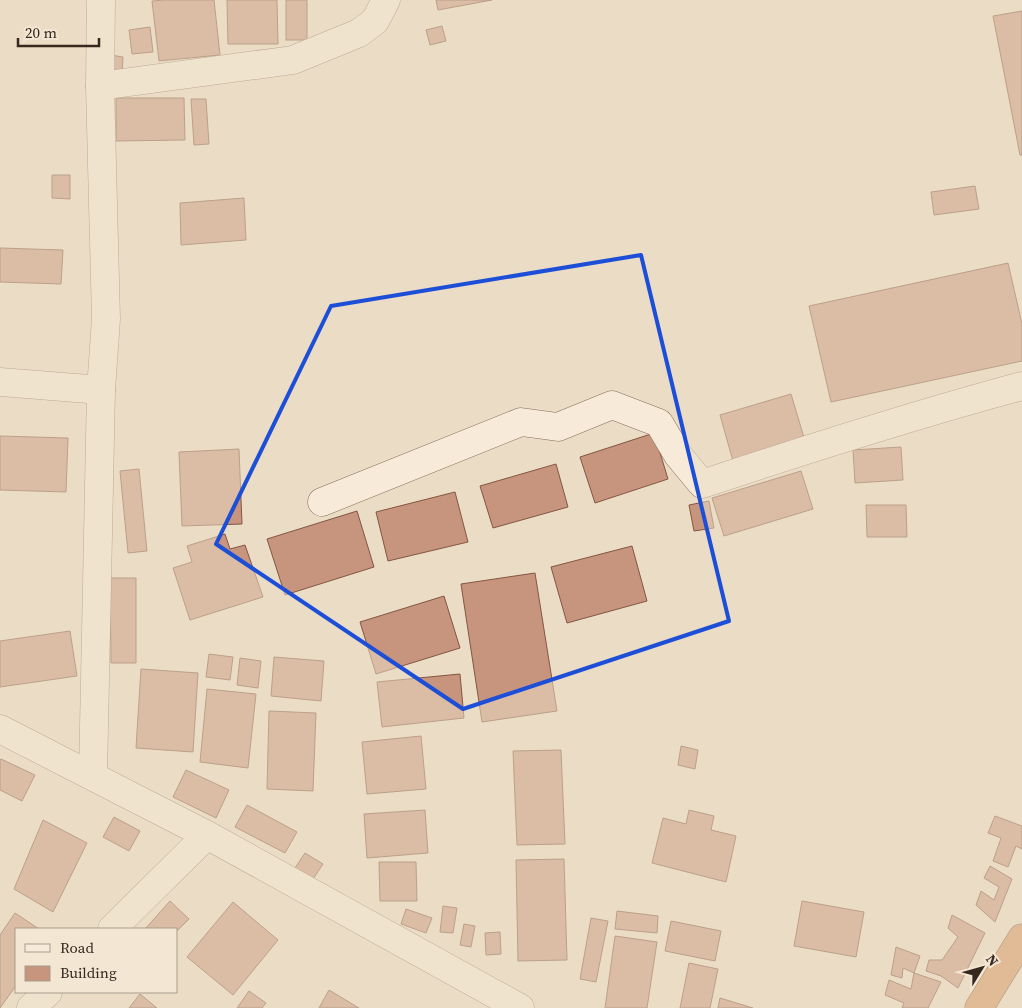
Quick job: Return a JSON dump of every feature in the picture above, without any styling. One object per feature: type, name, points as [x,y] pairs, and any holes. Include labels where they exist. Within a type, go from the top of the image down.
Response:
[{"type":"highway","points":[[979,1008],[1022,938]]},
{"type":"street","points":[[93,776],[101,390],[106,320],[100,86],[101,0]]},
{"type":"street","points":[[100,86],[293,60],[359,33],[375,21],[386,0]]},
{"type":"street","points":[[0,382],[101,390]]},
{"type":"street","points":[[322,502],[521,422],[558,427],[612,404],[659,423],[678,455],[702,484],[914,416],[1022,386]]},
{"type":"street","points":[[0,729],[208,835],[520,1008]]},
{"type":"street","points":[[113,928],[208,835]]},
{"type":"street","points":[[32,1008],[47,993]]},
{"type":"highlighted area","points":[[641,255],[729,621],[463,709],[216,544],[331,306]]},
{"type":"building","points":[[214,0],[220,55],[159,61],[152,1]]},
{"type":"building","points":[[227,0],[277,0],[278,44],[228,44]]},
{"type":"building","points":[[286,0],[307,0],[307,40],[286,40]]},
{"type":"building","points":[[436,0],[492,0],[438,10]]},
{"type":"building","points":[[1022,11],[1022,155],[1020,155],[993,16]]},
{"type":"building","points":[[442,26],[446,41],[430,45],[426,30]]},
{"type":"building","points":[[150,27],[153,52],[132,54],[129,30]]},
{"type":"building","points":[[110,55],[123,57],[122,76],[109,74]]},
{"type":"building","points":[[116,98],[184,98],[185,140],[116,141]]},
{"type":"building","points":[[191,99],[206,99],[209,144],[194,145]]},
{"type":"building","points":[[52,175],[70,175],[70,199],[52,198]]},
{"type":"building","points":[[975,186],[979,209],[934,215],[931,192]]},
{"type":"building","points":[[244,198],[246,240],[181,245],[180,203]]},
{"type":"building","points":[[0,248],[63,250],[61,284],[0,282]]},
{"type":"building","points":[[1008,263],[1022,324],[1022,361],[831,402],[809,306]]},
{"type":"building","points":[[791,394],[805,441],[733,461],[720,415]]},
{"type":"building","points":[[654,433],[668,479],[595,503],[580,457]]},
{"type":"building","points":[[0,436],[68,438],[66,492],[0,490]]},
{"type":"building","points":[[901,447],[903,480],[855,483],[853,450]]},
{"type":"building","points":[[239,449],[242,524],[182,526],[179,452]]},
{"type":"building","points":[[556,464],[568,507],[493,528],[480,486]]},
{"type":"building","points":[[139,469],[147,551],[128,553],[120,471]]},
{"type":"building","points":[[801,471],[813,509],[724,536],[712,498]]},
{"type":"building","points":[[455,492],[468,542],[388,561],[376,512]]},
{"type":"building","points":[[709,501],[714,528],[694,531],[689,505]]},
{"type":"building","points":[[866,505],[906,505],[907,537],[867,537]]},
{"type":"building","points":[[357,511],[374,567],[285,595],[267,539]]},
{"type":"building","points":[[225,534],[230,549],[245,545],[263,597],[190,620],[173,568],[192,562],[187,546]]},
{"type":"building","points":[[632,546],[647,601],[567,623],[551,567]]},
{"type":"building","points":[[535,573],[557,711],[482,722],[461,584]]},
{"type":"building","points":[[110,578],[136,578],[136,663],[111,663]]},
{"type":"building","points":[[444,596],[460,648],[376,674],[360,622]]},
{"type":"building","points":[[70,631],[77,676],[0,687],[0,641]]},
{"type":"building","points":[[209,654],[233,657],[230,680],[206,677]]},
{"type":"building","points":[[274,657],[324,661],[321,701],[271,696]]},
{"type":"building","points":[[240,658],[261,661],[258,688],[237,685]]},
{"type":"building","points":[[141,669],[198,673],[193,752],[136,748]]},
{"type":"building","points":[[460,674],[464,718],[382,727],[377,682]]},
{"type":"building","points":[[207,689],[256,694],[248,768],[200,762]]},
{"type":"building","points":[[269,711],[316,713],[313,791],[267,789]]},
{"type":"building","points":[[421,736],[426,789],[367,794],[362,742]]},
{"type":"building","points":[[681,746],[698,750],[695,769],[678,765]]},
{"type":"building","points":[[561,750],[565,844],[517,845],[513,751]]},
{"type":"building","points":[[1,759],[35,775],[22,801],[0,790]]},
{"type":"building","points":[[186,770],[229,790],[216,818],[173,797]]},
{"type":"building","points":[[247,805],[297,832],[285,853],[235,827]]},
{"type":"building","points":[[425,810],[428,853],[367,858],[364,814]]},
{"type":"building","points":[[689,810],[714,816],[711,830],[736,836],[726,882],[652,863],[663,818],[686,824]]},
{"type":"building","points":[[995,816],[1022,826],[1022,849],[1016,846],[1008,867],[993,861],[1001,838],[988,833]]},
{"type":"building","points":[[114,817],[140,831],[129,851],[103,837]]},
{"type":"building","points":[[43,820],[87,843],[53,912],[14,889]]},
{"type":"building","points":[[305,853],[323,864],[311,882],[293,871]]},
{"type":"building","points":[[564,859],[567,960],[518,961],[516,860]]},
{"type":"building","points":[[379,862],[416,862],[417,901],[380,901]]},
{"type":"building","points":[[990,866],[1012,879],[995,922],[976,905],[981,891],[994,900],[999,887],[984,878]]},
{"type":"building","points":[[170,901],[189,919],[178,930],[178,928],[146,928]]},
{"type":"building","points":[[802,901],[864,912],[856,957],[794,946]]},
{"type":"building","points":[[233,902],[278,940],[233,995],[187,957]]},
{"type":"building","points":[[443,906],[457,908],[453,933],[440,932]]},
{"type":"building","points":[[406,909],[432,918],[426,933],[401,924]]},
{"type":"building","points":[[617,911],[658,916],[657,933],[615,929]]},
{"type":"building","points":[[15,913],[38,928],[15,928],[15,987],[0,1008],[0,935]]},
{"type":"building","points":[[952,915],[985,933],[958,988],[941,976],[926,971],[929,960],[942,960],[958,937],[948,928]]},
{"type":"building","points":[[591,918],[608,921],[596,982],[580,979]]},
{"type":"building","points":[[671,921],[721,931],[715,961],[665,951]]},
{"type":"building","points":[[464,924],[475,926],[471,947],[460,945]]},
{"type":"building","points":[[500,932],[501,954],[486,955],[485,933]]},
{"type":"building","points":[[615,936],[657,942],[647,1008],[605,1008]]},
{"type":"building","points":[[896,947],[920,956],[914,973],[903,968],[902,978],[891,975]]},
{"type":"building","points":[[689,963],[718,969],[710,1008],[680,1008]]},
{"type":"building","points":[[914,973],[941,982],[928,1008],[902,1008],[904,1003],[885,995],[889,980],[911,989]]},
{"type":"building","points":[[329,990],[359,1008],[319,1008]]},
{"type":"building","points":[[249,991],[266,1003],[262,1008],[237,1008]]},
{"type":"building","points":[[140,994],[157,1008],[129,1008]]},
{"type":"building","points":[[720,998],[753,1008],[718,1008]]}]
